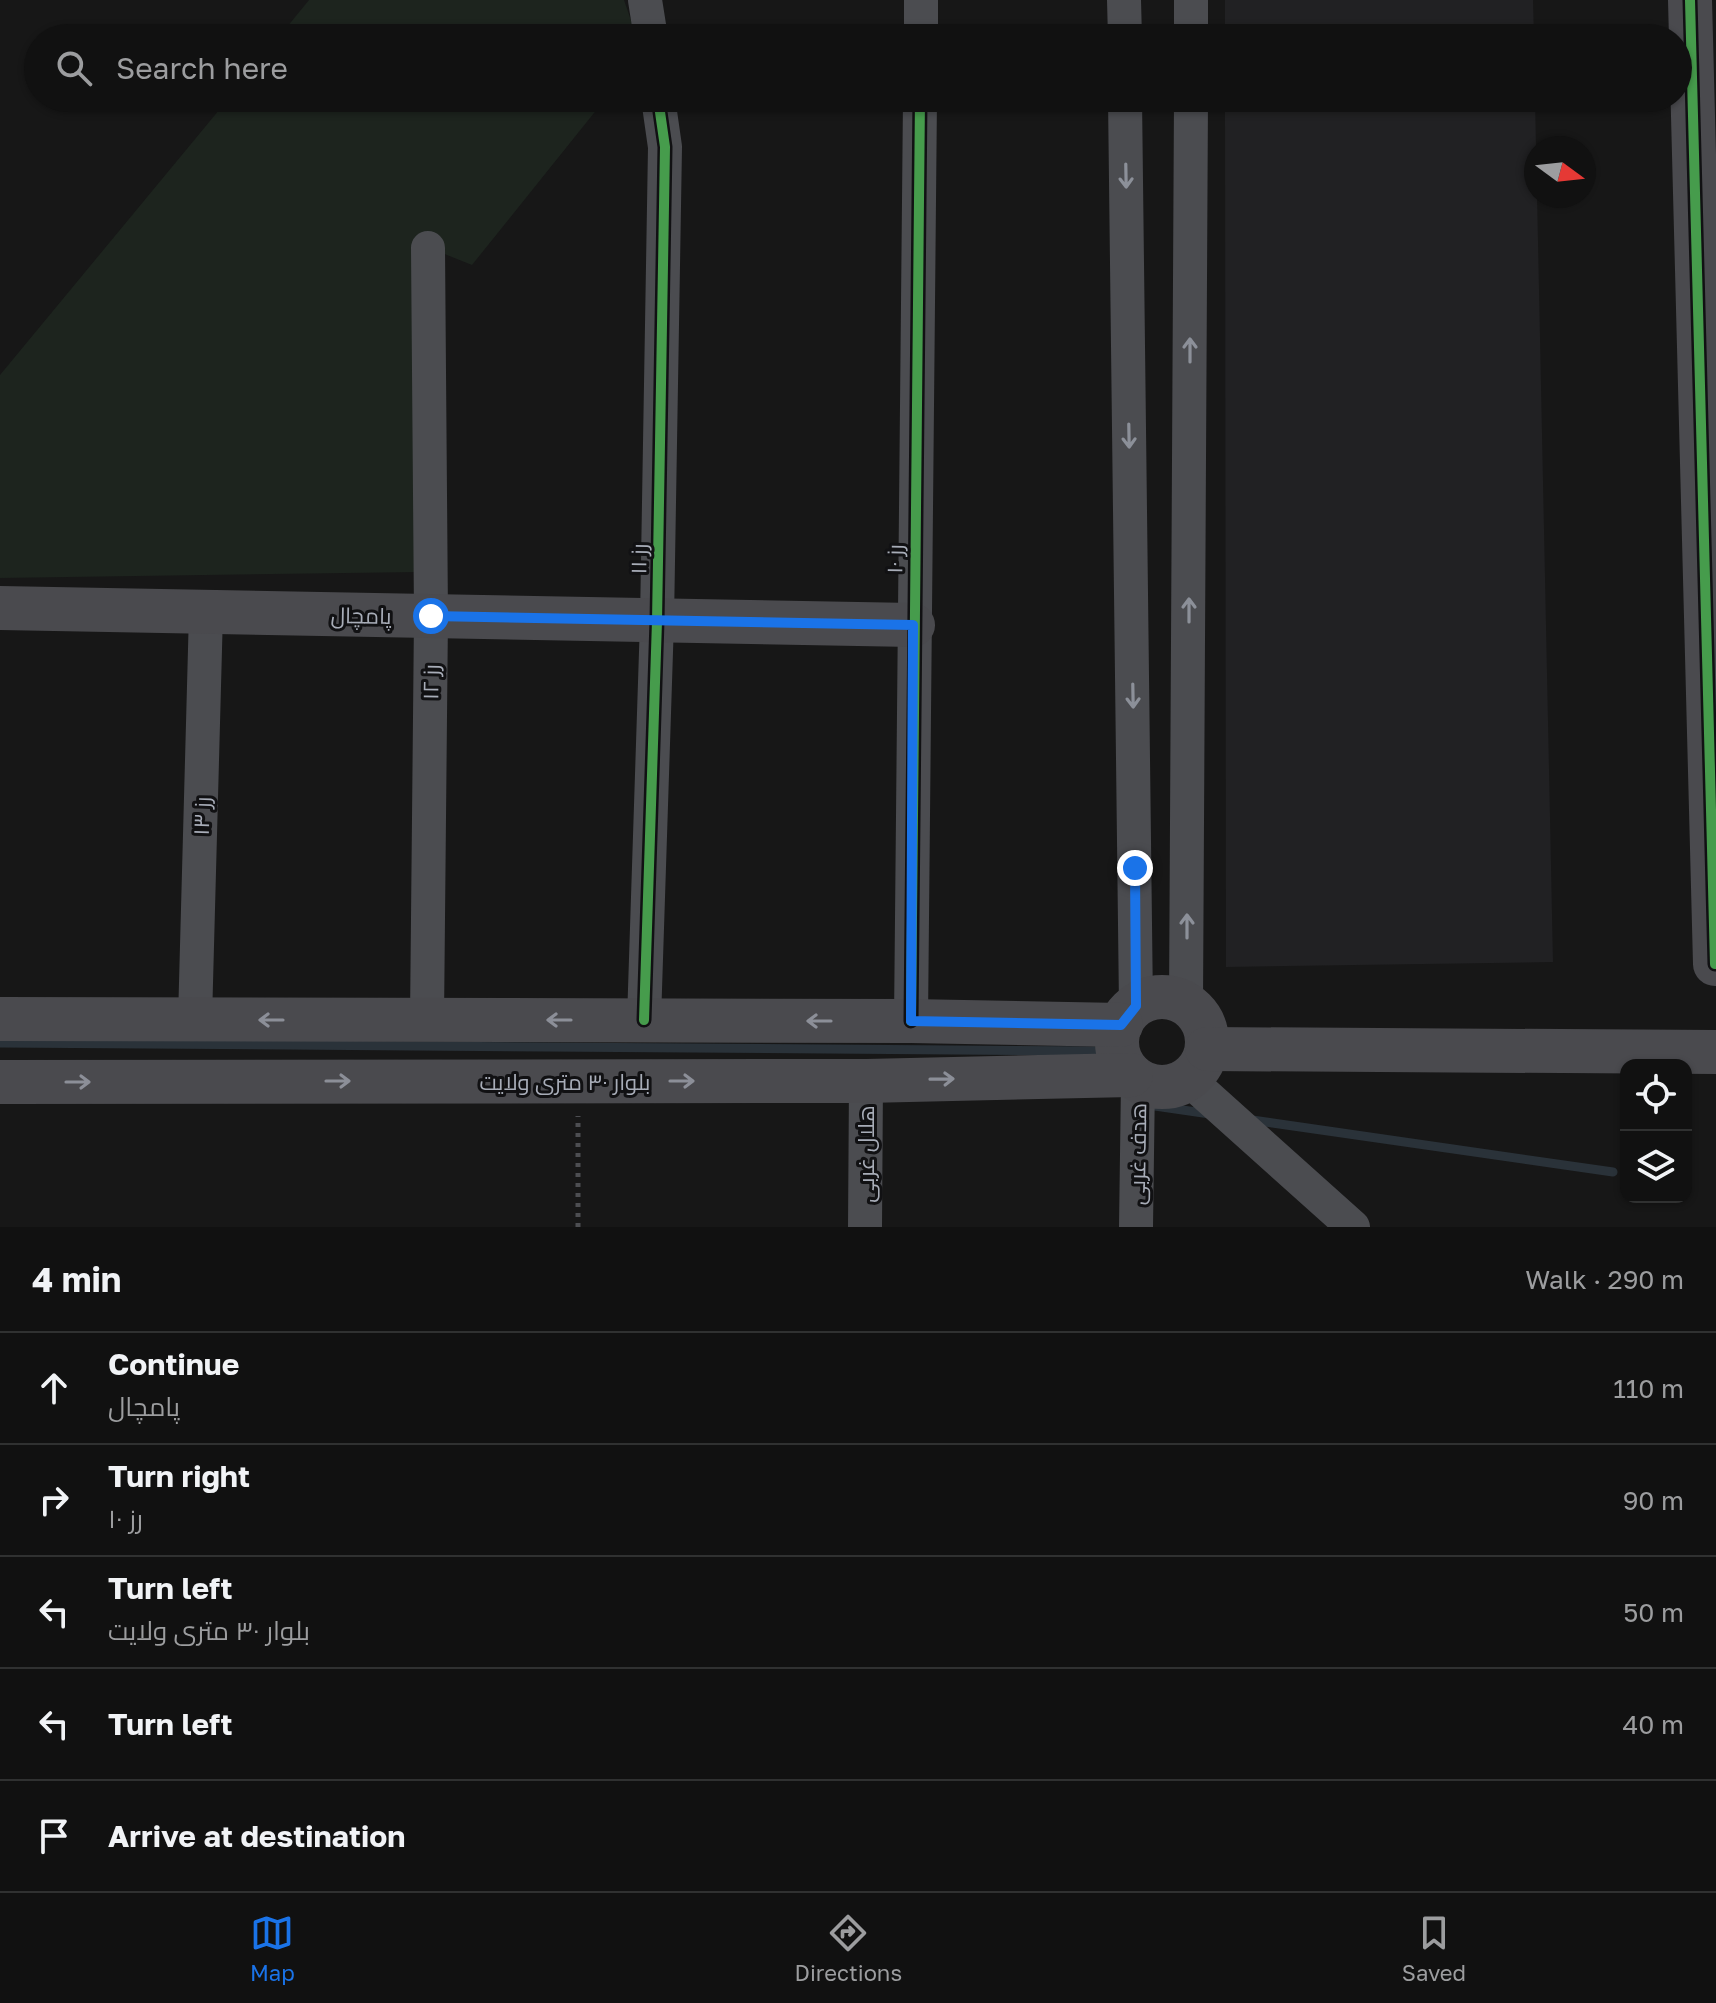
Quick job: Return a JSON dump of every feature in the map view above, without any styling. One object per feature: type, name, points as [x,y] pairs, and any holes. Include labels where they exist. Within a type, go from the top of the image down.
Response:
[{"type":"main road","points":[[1699,24],[1715,964]]},
{"type":"main road","name":"پامچال","points":[[0,608],[913,625]]},
{"type":"main road","points":[[0,1019],[911,1021],[1129,1015],[1161,997],[1186,1004],[1201,1018],[1198,1064]]},
{"type":"main road","points":[[1129,1015],[1117,1042],[1121,1060],[1134,1078],[1154,1087],[1172,1087],[1198,1064],[1716,1052]]},
{"type":"main road","points":[[866,1021],[874,1041],[874,1062],[866,1081]]},
{"type":"main road","name":"بلوار ۳۰ متری ولایت","points":[[0,1082],[1134,1078]]},
{"type":"street","points":[[645,0],[649,24]]},
{"type":"street","points":[[921,0],[921,24]]},
{"type":"street","points":[[1124,0],[1125,24]]},
{"type":"street","points":[[1191,0],[1191,24]]},
{"type":"street","name":"رز ۱۱","points":[[644,1020],[657,621],[665,147],[660,112]]},
{"type":"street","name":"رز ۱۰","points":[[911,1021],[920,112]]},
{"type":"street","points":[[1125,112],[1129,1015]]},
{"type":"street","points":[[1186,1004],[1191,112]]},
{"type":"street","name":"رز ۱۲","points":[[427,1020],[431,616],[428,248]]},
{"type":"street","name":"رز ۱۳","points":[[195,1020],[206,612]]},
{"type":"street","points":[[1198,1064],[1353,1227]]},
{"type":"street","name":"هدف غربی","points":[[1134,1078],[1136,1227]]},
{"type":"street","name":"هلال غربی","points":[[865,1227],[866,1081]]},
{"type":"path","points":[[578,1081],[578,1227]]},
{"type":"shaded area","points":[[309,0],[624,0],[632,24],[289,24]]},
{"type":"shaded area","points":[[1225,0],[1533,0],[1534,24],[1225,24]]},
{"type":"shaded area","points":[[217,112],[595,112],[472,265],[417,243],[420,572],[0,578],[0,375]]},
{"type":"shaded area","points":[[1225,112],[1535,112],[1536,136],[1524,136],[1524,208],[1537,208],[1553,962],[1226,967]]},
{"type":"waterway","points":[[0,1043],[1096,1051],[1108,1062]]},
{"type":"waterway","points":[[1148,1100],[1155,1106],[1210,1114]]},
{"type":"waterway","points":[[1252,1120],[1613,1172]]},
{"type":"cycle path","points":[[1690,0],[1691,24]]},
{"type":"cycle path","points":[[1692,77],[1715,964]]},
{"type":"cycle path","points":[[644,1020],[657,621],[665,147],[660,112]]},
{"type":"cycle path","points":[[911,1021],[920,112]]},
{"type":"route","points":[[431,616],[913,625],[911,1021],[1121,1025],[1136,1006],[1135,868]]}]
